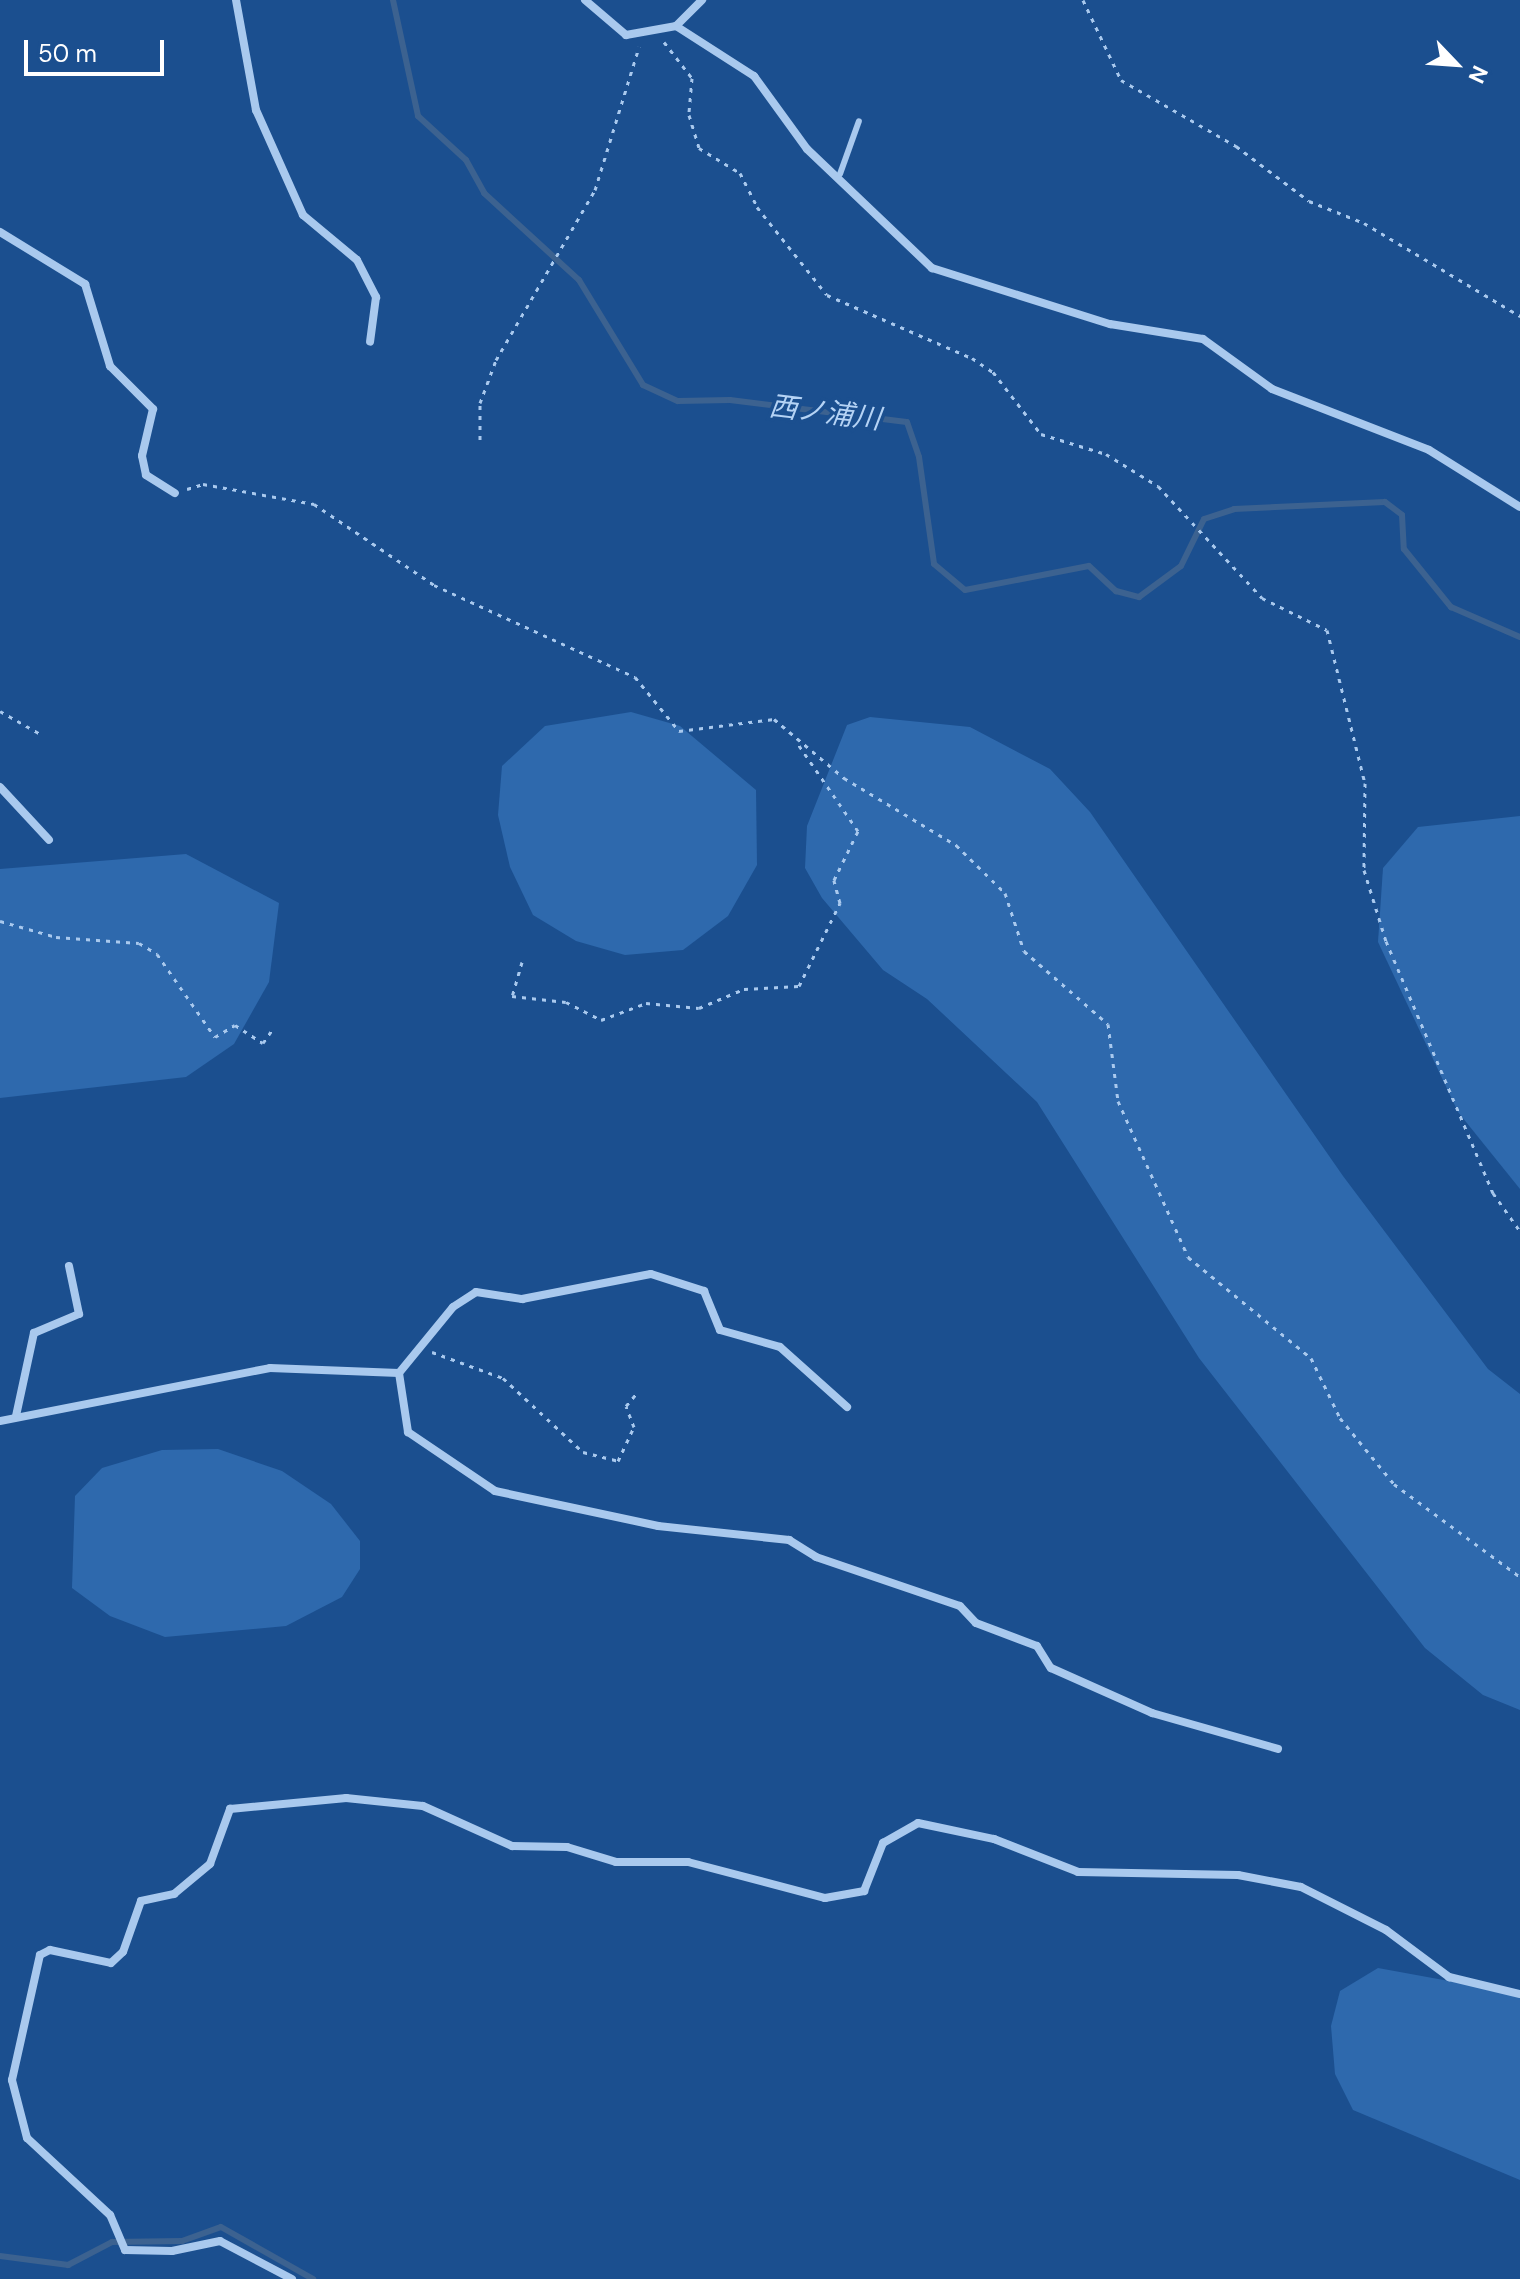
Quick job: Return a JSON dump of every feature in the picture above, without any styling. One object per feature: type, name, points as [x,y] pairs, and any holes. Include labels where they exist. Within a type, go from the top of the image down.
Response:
[{"type":"street","points":[[236,0],[256,110],[303,215],[347,247],[376,297],[370,342]]},
{"type":"street","points":[[585,0],[617,32],[638,35],[676,26],[699,1]]},
{"type":"street","points":[[676,26],[754,76],[807,149],[840,174],[932,268],[1110,324],[1203,339],[1272,389],[1429,450],[1520,507]]},
{"type":"street","points":[[0,232],[85,284],[110,366],[153,409],[142,456],[146,475],[175,493]]},
{"type":"street","points":[[0,787],[49,840]]},
{"type":"street","points":[[16,1416],[34,1333],[79,1314],[69,1266]]},
{"type":"street","points":[[399,1373],[453,1307],[476,1292],[522,1299],[651,1274],[704,1291],[720,1330],[780,1347],[847,1407]]},
{"type":"street","points":[[0,1421],[16,1416],[55,1415],[270,1368],[399,1373]]},
{"type":"street","points":[[399,1373],[408,1432],[495,1491],[658,1526],[789,1540],[816,1557],[960,1606],[976,1623],[1037,1646],[1051,1668],[1152,1713],[1278,1749]]},
{"type":"street","points":[[292,2279],[220,2241],[172,2251],[123,2247],[110,2215],[27,2138],[12,2080],[40,1955],[50,1950],[111,1963],[123,1952],[141,1901],[174,1894],[210,1864],[230,1809],[346,1798],[423,1806],[512,1846],[567,1847],[616,1862],[688,1862],[825,1898],[864,1891],[883,1843],[918,1823],[994,1839],[1088,1873],[1238,1875],[1301,1887],[1386,1930],[1449,1977],[1520,1994]]},
{"type":"street","points":[[0,2081],[12,2080]]},
{"type":"lane","points":[[840,174],[859,121]]},
{"type":"path","points":[[1083,0],[1121,80],[1236,146],[1309,201],[1364,223],[1520,316]]},
{"type":"path","points":[[654,32],[692,78],[689,115],[699,148],[740,173],[757,207],[827,295],[972,358],[993,372],[1041,434],[1106,454],[1170,496],[1197,532],[1262,598],[1313,619],[1337,647],[1365,783],[1364,870],[1386,941],[1493,1193],[1520,1231]]},
{"type":"path","points":[[480,440],[480,403],[496,360],[600,177],[640,55],[638,35]]},
{"type":"path","points":[[175,493],[203,484],[314,504],[434,585],[635,677],[679,731],[774,719],[798,744],[858,831],[834,880],[840,903],[799,986],[744,989],[699,1008],[646,1003],[601,1020],[566,1002],[512,996],[522,962]]},
{"type":"path","points":[[0,711],[42,735]]},
{"type":"path","points":[[798,744],[956,845],[1005,893],[1024,951],[1108,1024],[1118,1101],[1188,1257],[1311,1358],[1340,1418],[1394,1484],[1520,1577]]},
{"type":"path","points":[[0,921],[56,937],[139,943],[157,954],[215,1037],[235,1025],[263,1043],[272,1030]]},
{"type":"path","points":[[421,1348],[503,1378],[583,1452],[618,1461],[634,1427],[626,1406],[636,1394]]},
{"type":"shaded area","points":[[631,712],[680,726],[756,790],[757,865],[728,916],[683,950],[625,955],[576,941],[533,915],[510,867],[498,815],[502,766],[545,726]]},
{"type":"shaded area","points":[[870,717],[970,727],[1050,769],[1090,812],[1343,1176],[1488,1369],[1520,1394],[1520,1710],[1483,1695],[1425,1648],[1199,1358],[1037,1102],[927,999],[883,970],[822,898],[805,868],[807,826],[847,725]]},
{"type":"shaded area","points":[[1520,816],[1520,1189],[1458,1112],[1378,942],[1383,868],[1418,827]]},
{"type":"shaded area","points":[[186,854],[279,903],[269,982],[234,1044],[186,1077],[0,1098],[0,869]]},
{"type":"shaded area","points":[[218,1449],[282,1471],[331,1504],[360,1541],[360,1569],[342,1597],[286,1626],[165,1637],[110,1616],[72,1588],[75,1496],[102,1468],[162,1450]]},
{"type":"shaded area","points":[[1378,1968],[1520,1994],[1520,2180],[1353,2110],[1335,2074],[1331,2026],[1340,1991]]},
{"type":"waterway","name":"西ノ浦川","points":[[393,0],[418,116],[466,160],[484,193],[579,280],[643,385],[678,401],[730,400],[907,422],[919,457],[934,564],[965,590],[1089,566],[1116,591],[1139,597],[1181,566],[1204,519],[1234,509],[1385,502],[1402,515],[1404,549],[1451,607],[1520,637]]},
{"type":"waterway","points":[[0,2256],[68,2265],[112,2242],[182,2241],[221,2227],[313,2279]]}]
